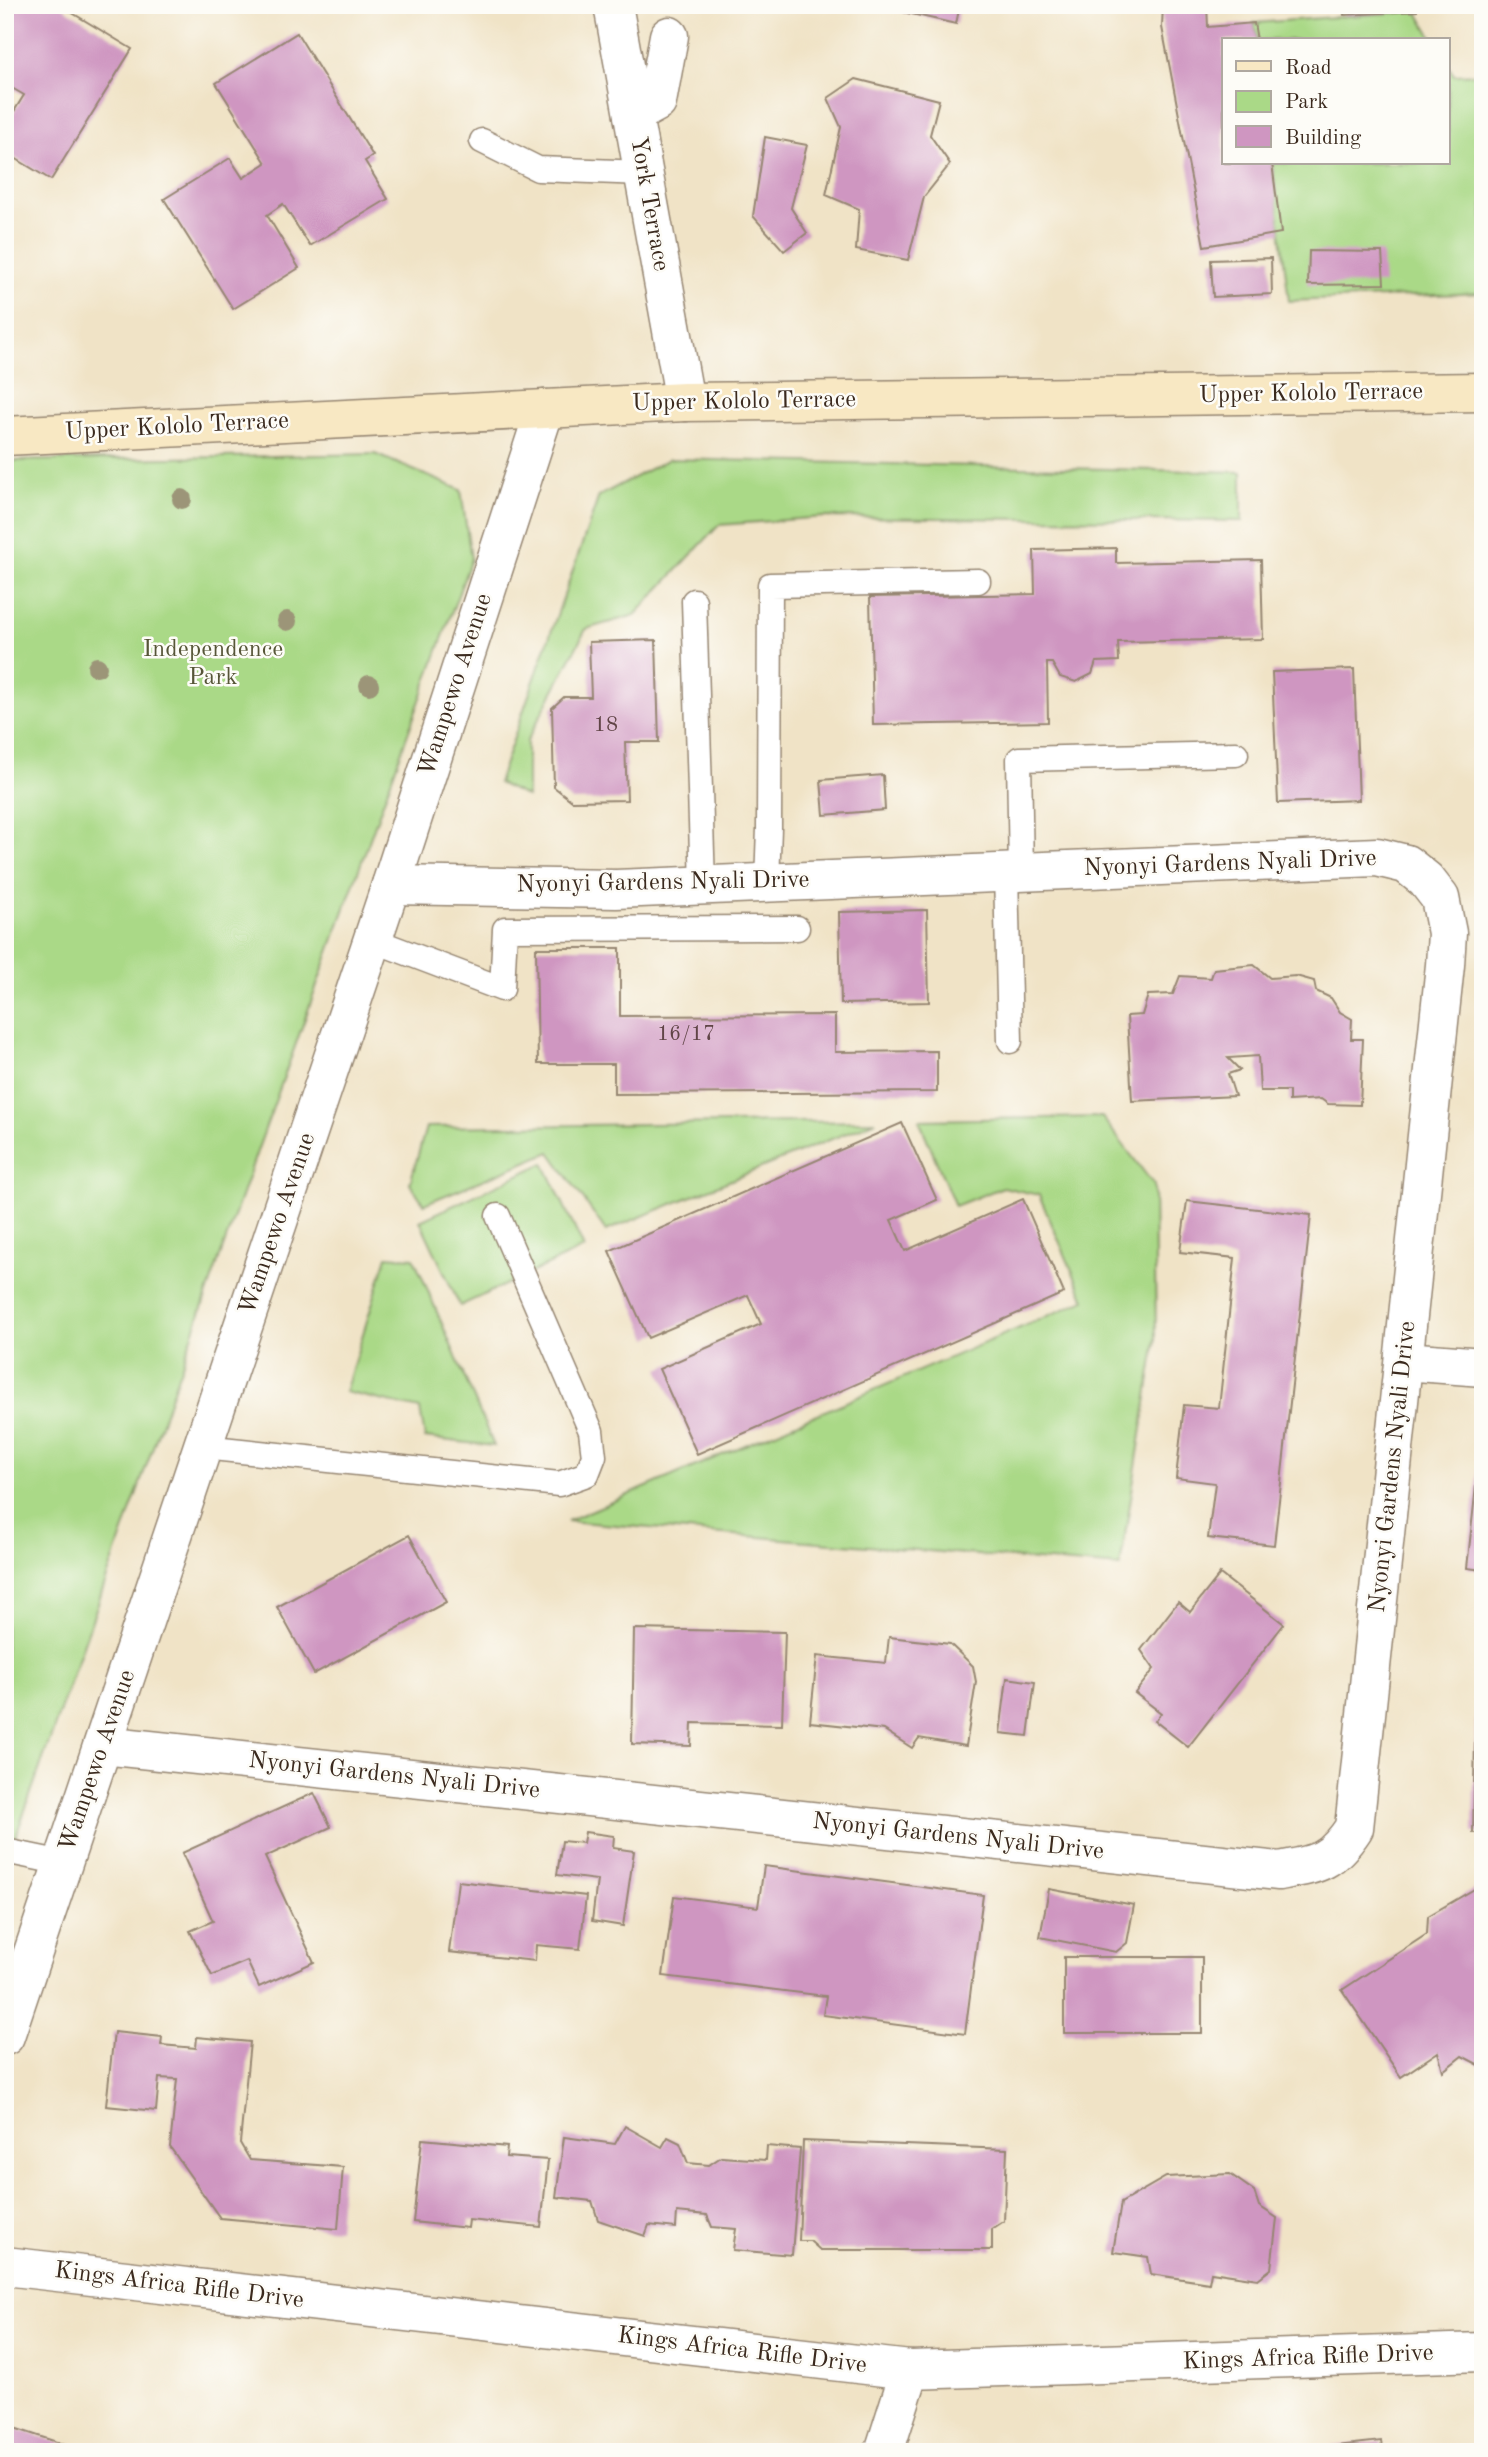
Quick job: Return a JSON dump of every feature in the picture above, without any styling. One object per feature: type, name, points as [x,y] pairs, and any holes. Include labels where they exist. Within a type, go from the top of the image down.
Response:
[{"type":"main road","name":"Upper Kololo Terrace","points":[[5,436],[685,402],[1483,392]]},
{"type":"street","name":"York Terrace","points":[[613,5],[685,402]]},
{"type":"street","points":[[633,115],[657,102],[669,36]]},
{"type":"street","name":"Wampewo Avenue","points":[[5,2036],[373,940],[545,409]]},
{"type":"street","name":"Nyonyi Gardens Nyali Drive","points":[[103,1745],[1279,1871],[1317,1864],[1344,1843],[1354,1828],[1445,965],[1447,933],[1440,898],[1426,880],[1406,864],[1377,857],[617,889],[391,885]]},
{"type":"street","points":[[1404,1361],[1483,1367]]},
{"type":"street","name":"Kings Africa Rifle Drive","points":[[5,2266],[910,2370],[1483,2352]]},
{"type":"street","points":[[884,2452],[910,2370]]},
{"type":"lane","points":[[482,141],[538,169],[644,173]]},
{"type":"lane","points":[[767,882],[770,584],[978,582]]},
{"type":"lane","points":[[694,601],[703,885]]},
{"type":"lane","points":[[1010,1041],[1019,759],[1236,754]]},
{"type":"lane","points":[[617,889],[620,928]]},
{"type":"lane","points":[[373,940],[502,989],[505,929],[797,928]]},
{"type":"lane","points":[[203,1447],[559,1483],[587,1474],[594,1456],[591,1431],[498,1216]]},
{"type":"lane","points":[[5,1852],[64,1863]]},
{"type":"green space","points":[[1417,11],[1433,38],[1257,38],[1254,23]]},
{"type":"green space","points":[[1450,68],[1454,75],[1483,74],[1483,293],[1289,301],[1272,164],[1450,164]]},
{"type":"green space","name":"Independence Park","points":[[375,454],[461,490],[471,559],[259,1146],[5,1867],[5,461]]},
{"type":"green space","points":[[669,459],[1242,472],[1242,521],[824,517],[719,525],[635,615],[586,629],[527,741],[527,797],[498,783],[599,496]]},
{"type":"green space","points":[[1102,1117],[1154,1185],[1156,1340],[1120,1567],[567,1521],[1085,1300],[1039,1195],[1003,1187],[955,1206],[919,1120]]},
{"type":"green space","points":[[876,1121],[606,1231],[550,1152],[424,1204],[410,1183],[426,1127]]},
{"type":"green space","points":[[544,1163],[584,1248],[460,1306],[420,1221]]},
{"type":"green space","points":[[387,1256],[414,1258],[494,1446],[425,1438],[420,1409],[345,1392]]},
{"type":"building","points":[[5,5],[59,5],[132,49],[51,180],[5,152],[5,126],[24,95],[5,84]]},
{"type":"building","points":[[960,5],[956,24],[881,7]]},
{"type":"building","points":[[1163,5],[1207,5],[1208,27],[1254,23],[1257,38],[1222,38],[1222,164],[1272,164],[1281,233],[1204,246],[1162,27]]},
{"type":"building","points":[[1343,5],[1417,5],[1417,11],[1344,15]]},
{"type":"building","points":[[297,33],[373,156],[365,161],[388,199],[310,246],[283,204],[267,215],[299,268],[233,309],[164,199],[230,158],[243,178],[266,163],[216,83]]},
{"type":"building","points":[[856,79],[939,100],[930,135],[950,164],[924,197],[908,260],[856,250],[859,209],[826,195],[841,127],[828,98]]},
{"type":"building","points":[[765,137],[807,145],[791,208],[807,233],[784,251],[753,216]]},
{"type":"building","points":[[1309,251],[1382,252],[1384,284],[1308,285]]},
{"type":"building","points":[[1271,258],[1272,294],[1213,297],[1211,260]]},
{"type":"building","points":[[1116,548],[1116,563],[1261,560],[1263,639],[1118,642],[1119,661],[1096,662],[1092,674],[1076,682],[1060,677],[1052,663],[1047,663],[1048,722],[873,725],[870,597],[1035,594],[1034,550]]},
{"type":"building","points":[[656,640],[659,742],[625,742],[627,800],[572,801],[554,787],[552,708],[564,697],[591,697],[589,642]]},
{"type":"building","points":[[1354,669],[1359,800],[1278,803],[1272,672]]},
{"type":"building","points":[[883,775],[885,810],[824,815],[821,780]]},
{"type":"building","points":[[927,910],[929,1002],[841,1004],[839,912]]},
{"type":"building","points":[[536,948],[620,948],[620,1016],[835,1015],[835,1052],[937,1051],[937,1092],[614,1094],[614,1064],[538,1064]]},
{"type":"building","points":[[1254,965],[1270,978],[1296,976],[1314,981],[1316,991],[1331,998],[1340,1012],[1352,1019],[1351,1039],[1363,1039],[1360,1105],[1328,1104],[1321,1099],[1289,1101],[1289,1091],[1260,1091],[1258,1056],[1228,1058],[1240,1070],[1228,1074],[1235,1096],[1132,1101],[1127,1016],[1142,1015],[1148,995],[1173,994],[1180,976],[1211,978],[1214,969]]},
{"type":"building","points":[[902,1123],[937,1200],[891,1220],[905,1251],[1023,1199],[1064,1293],[697,1454],[659,1369],[761,1324],[748,1295],[648,1338],[609,1251]]},
{"type":"building","points":[[1187,1201],[1311,1215],[1274,1545],[1208,1538],[1215,1483],[1176,1478],[1184,1405],[1219,1408],[1235,1258],[1180,1252]]},
{"type":"building","points":[[1483,1440],[1483,1570],[1467,1568]]},
{"type":"building","points":[[409,1535],[446,1602],[314,1674],[277,1607]]},
{"type":"building","points":[[1220,1574],[1284,1624],[1188,1747],[1155,1721],[1161,1713],[1135,1693],[1154,1669],[1141,1650],[1178,1602],[1190,1612]]},
{"type":"building","points":[[634,1629],[785,1632],[782,1725],[692,1723],[691,1746],[632,1744]]},
{"type":"building","points":[[889,1637],[950,1644],[973,1666],[976,1682],[966,1746],[919,1738],[912,1748],[884,1730],[810,1722],[817,1656],[886,1663]]},
{"type":"building","points":[[1007,1678],[1035,1682],[1028,1736],[1000,1733]]},
{"type":"building","points":[[1476,1692],[1483,1692],[1483,1833],[1473,1833]]},
{"type":"building","points":[[314,1793],[331,1827],[265,1857],[314,1962],[259,1987],[247,1961],[212,1976],[190,1931],[213,1921],[182,1853]]},
{"type":"building","points":[[585,1832],[614,1836],[613,1848],[634,1851],[623,1926],[592,1921],[597,1880],[557,1875],[562,1841],[583,1843]]},
{"type":"building","points":[[764,1866],[983,1895],[965,2034],[823,2015],[826,1996],[663,1976],[674,1896],[758,1907]]},
{"type":"building","points":[[458,1881],[586,1896],[580,1949],[536,1945],[535,1961],[449,1952]]},
{"type":"building","points":[[1483,1884],[1483,2067],[1462,2056],[1443,2071],[1438,2052],[1401,2077],[1342,1990],[1427,1934],[1428,1916]]},
{"type":"building","points":[[1049,1889],[1134,1905],[1127,1943],[1116,1952],[1040,1937]]},
{"type":"building","points":[[1064,1957],[1202,1957],[1202,2033],[1064,2033]]},
{"type":"building","points":[[114,2032],[162,2037],[161,2045],[196,2048],[197,2037],[250,2042],[240,2143],[250,2160],[343,2167],[338,2229],[220,2218],[170,2147],[177,2079],[159,2078],[156,2111],[106,2106]]},
{"type":"building","points":[[625,2126],[662,2147],[668,2137],[680,2143],[688,2163],[709,2165],[721,2157],[766,2160],[767,2146],[800,2149],[792,2255],[733,2250],[736,2229],[712,2227],[707,2215],[677,2212],[676,2228],[649,2225],[645,2236],[598,2220],[592,2201],[556,2197],[564,2137],[615,2144]]},
{"type":"building","points":[[422,2139],[507,2147],[506,2157],[548,2160],[541,2227],[469,2220],[468,2228],[413,2222]]},
{"type":"building","points":[[803,2141],[1007,2149],[1004,2221],[992,2229],[992,2250],[820,2250],[810,2241],[799,2241]]},
{"type":"building","points":[[1230,2174],[1254,2191],[1259,2206],[1277,2218],[1271,2269],[1258,2279],[1211,2272],[1209,2283],[1151,2274],[1148,2257],[1113,2252],[1121,2203],[1166,2177]]},
{"type":"building","points":[[8,2426],[84,2451],[84,2452],[5,2452]]},
{"type":"building","points":[[1381,2441],[1383,2452],[1318,2452],[1317,2448]]}]
